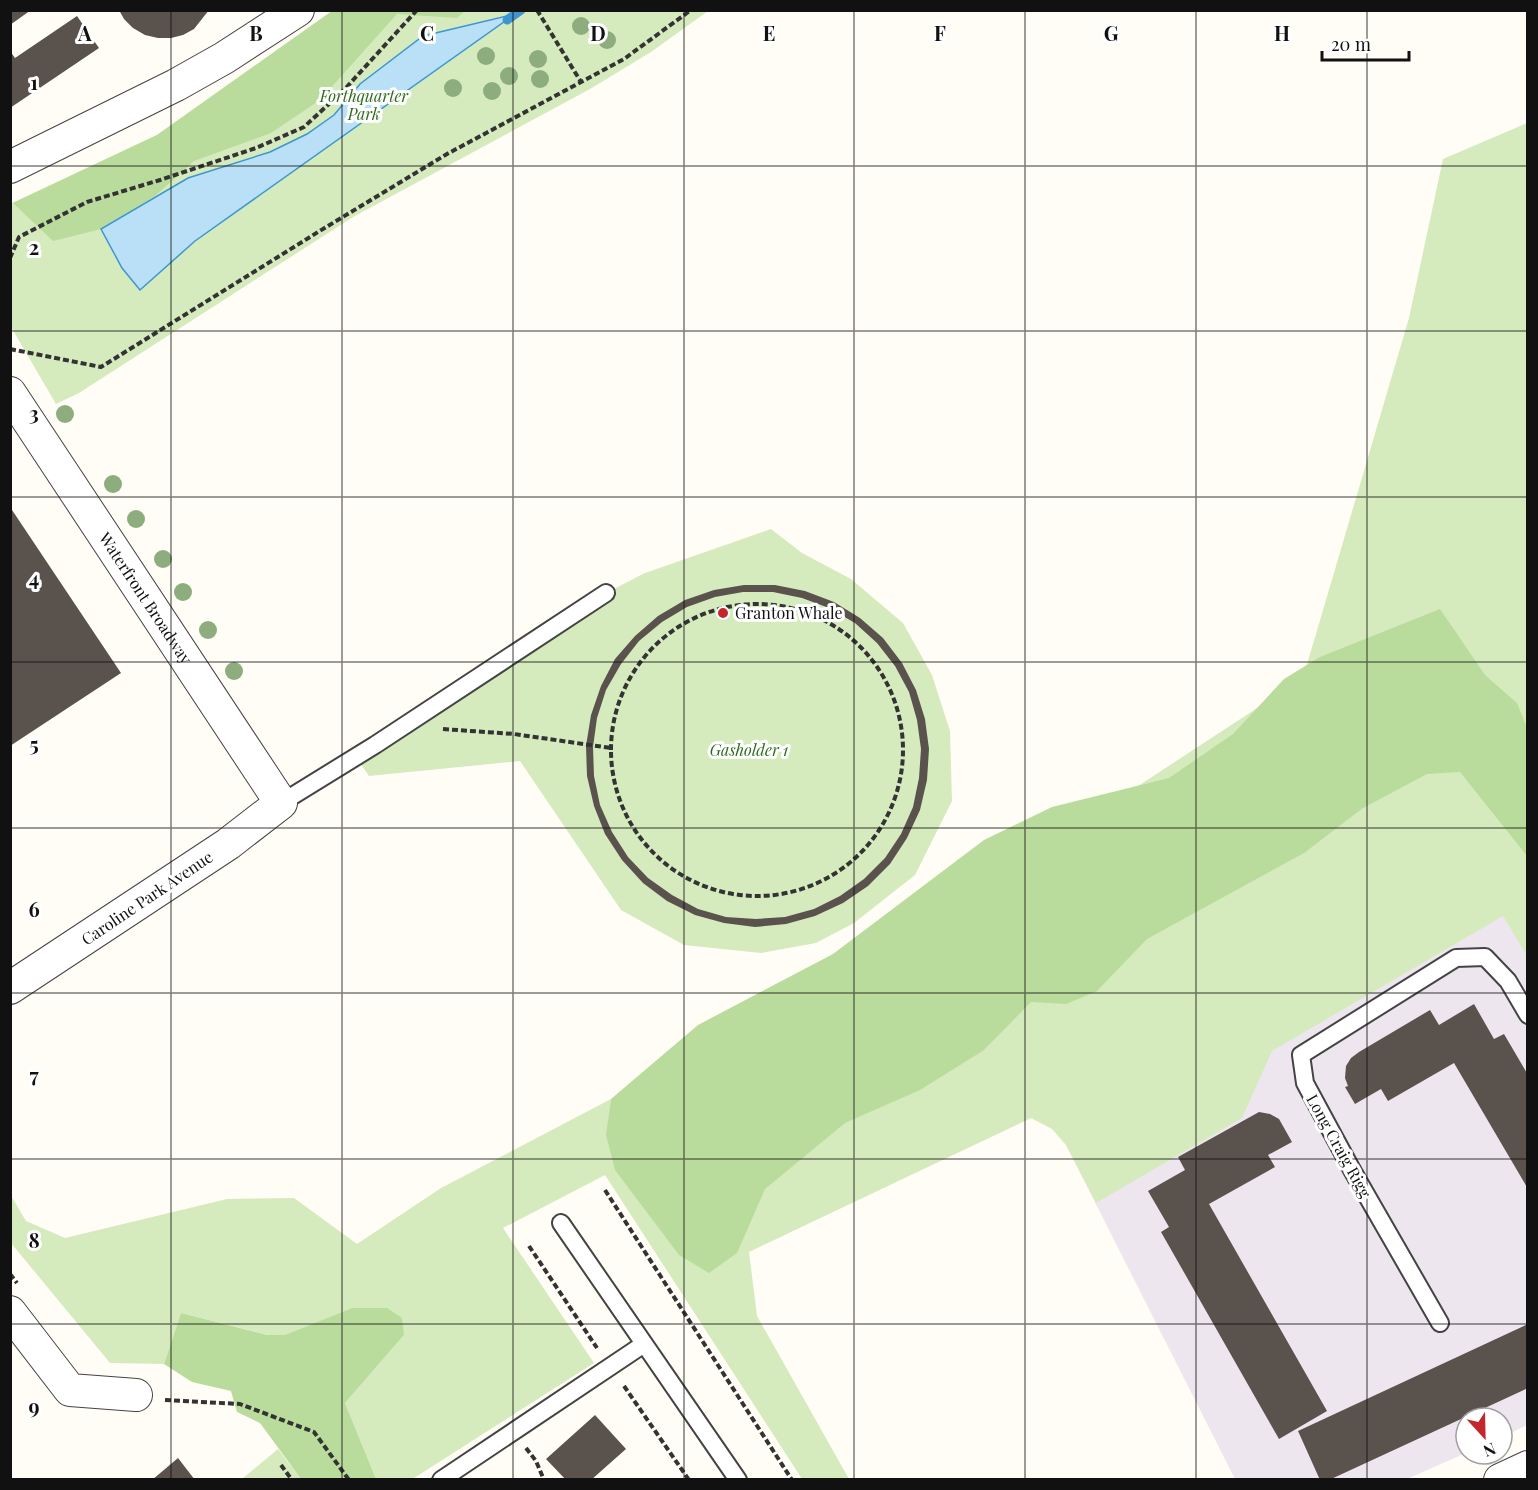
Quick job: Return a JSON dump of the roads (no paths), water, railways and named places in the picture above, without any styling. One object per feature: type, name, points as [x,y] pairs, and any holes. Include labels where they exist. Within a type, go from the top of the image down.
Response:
[{"type":"street","points":[[10,167],[176,85],[224,58],[298,10]]},
{"type":"street","name":"Waterfront Broadway","points":[[10,393],[281,803]]},
{"type":"street","name":"Caroline Park Avenue","points":[[10,988],[228,844],[281,803]]},
{"type":"street","points":[[17,1302],[70,1390],[136,1395]]},
{"type":"street","points":[[1500,1479],[1527,1467]]},
{"type":"lane","points":[[281,803],[375,745],[606,593]]},
{"type":"lane","name":"Long Craig Rigg","points":[[1440,1323],[1305,1083],[1301,1055],[1456,958],[1485,957],[1508,981],[1527,1015]]},
{"type":"lane","points":[[561,1223],[738,1479]]},
{"type":"lane","points":[[441,1479],[644,1344]]},
{"type":"water","points":[[515,14],[195,241],[140,290],[122,268],[101,229],[188,178],[270,152],[307,134],[334,115],[360,84],[423,36]]},
{"type":"waterway","points":[[507,20],[521,10]]},
{"type":"place","name":"Granton Whale","points":[[723,613]]},
{"type":"park label","name":"Forthquarter Park","points":[[364,105]]},
{"type":"park label","name":"Gasholder 1","points":[[749,750]]}]
